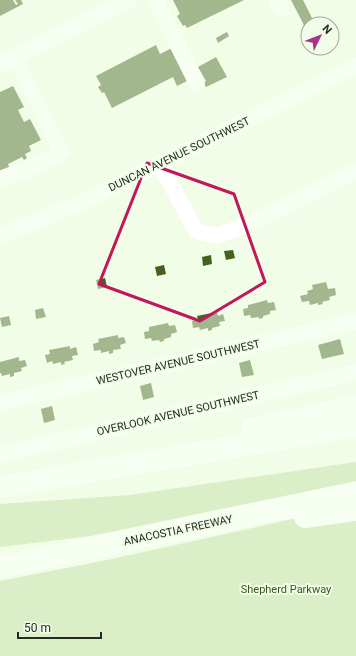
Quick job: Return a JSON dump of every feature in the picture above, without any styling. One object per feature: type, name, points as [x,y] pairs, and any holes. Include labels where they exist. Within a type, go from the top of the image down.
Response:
[{"type":"highway","points":[[129,465],[190,443],[356,406]]},
{"type":"highway","points":[[0,487],[356,426]]},
{"type":"highway","name":"ANACOSTIA FREEWAY","points":[[0,567],[356,493]]},
{"type":"highway","points":[[124,541],[199,535],[256,524],[356,510]]},
{"type":"street","points":[[155,0],[197,84]]},
{"type":"street","points":[[0,65],[126,1]]},
{"type":"street","points":[[0,179],[30,168],[62,152],[15,58]]},
{"type":"street","name":"DUNCAN AVENUE SOUTHWEST","points":[[0,236],[78,204],[356,66]]},
{"type":"street","points":[[160,164],[196,231],[216,236],[245,226],[356,171]]},
{"type":"street","name":"WESTOVER AVENUE SOUTHWEST","points":[[0,403],[356,321]]},
{"type":"street","name":"OVERLOOK AVENUE SOUTHWEST","points":[[0,455],[356,372]]},
{"type":"highlighted area","points":[[147,163],[234,194],[265,282],[200,321],[99,284]]},
{"type":"green space","points":[[356,462],[356,481],[91,536],[0,547],[0,504],[130,495]]},
{"type":"green space","name":"Shepherd Parkway","points":[[356,505],[356,656],[0,656],[0,581],[112,559]]},
{"type":"building","points":[[0,0],[13,0],[16,5],[18,4],[15,0],[21,0],[23,4],[0,16]]},
{"type":"building","points":[[173,0],[244,0],[187,28],[185,25],[183,26],[177,16],[180,14]]},
{"type":"building","points":[[291,0],[303,0],[311,16],[300,16],[300,17]]},
{"type":"building","points":[[227,32],[229,36],[218,43],[216,38]]},
{"type":"building","points":[[156,45],[160,54],[174,47],[191,79],[177,86],[173,77],[112,108],[104,92],[102,93],[98,87],[101,85],[96,76]]},
{"type":"building","points":[[216,57],[227,77],[206,87],[203,83],[206,81],[198,67]]},
{"type":"building","points":[[13,86],[24,107],[18,110],[24,122],[30,119],[41,140],[29,146],[31,151],[25,154],[27,158],[24,160],[22,157],[8,164],[9,167],[1,170],[0,174],[0,92]]},
{"type":"building","points":[[233,250],[235,258],[226,260],[224,251]]},
{"type":"building","points":[[211,255],[212,264],[203,266],[202,257]]},
{"type":"building","points":[[164,265],[166,274],[157,276],[155,267]]},
{"type":"building","points":[[105,278],[107,287],[98,289],[96,280]]},
{"type":"building","points":[[326,282],[328,289],[335,288],[336,295],[329,297],[330,300],[322,302],[323,304],[318,305],[318,303],[310,305],[309,301],[302,302],[300,296],[308,294],[307,291],[313,289],[312,285]]},
{"type":"building","points":[[267,300],[268,303],[274,302],[276,310],[270,311],[270,314],[259,319],[259,317],[251,318],[250,315],[244,316],[243,309],[248,308],[248,305]]},
{"type":"building","points":[[43,308],[46,317],[36,319],[35,310]]},
{"type":"building","points":[[217,312],[218,316],[223,314],[225,321],[219,322],[220,326],[212,328],[212,330],[208,331],[208,328],[200,330],[199,327],[193,328],[192,321],[198,319],[197,316]]},
{"type":"building","points":[[9,316],[11,325],[2,327],[0,318]]},
{"type":"building","points":[[168,323],[169,326],[175,325],[177,332],[171,334],[171,337],[160,342],[159,340],[152,341],[151,338],[145,339],[144,332],[149,331],[149,327]]},
{"type":"building","points":[[118,335],[118,338],[124,337],[126,343],[120,345],[121,349],[113,350],[113,353],[109,354],[109,351],[101,353],[101,350],[94,351],[93,344],[99,342],[98,339]]},
{"type":"building","points":[[340,339],[344,354],[322,359],[318,345]]},
{"type":"building","points":[[70,346],[70,349],[76,347],[78,355],[72,356],[73,360],[64,362],[65,364],[61,365],[61,362],[53,364],[52,361],[47,363],[45,355],[50,354],[49,350]]},
{"type":"building","points":[[19,357],[19,361],[25,360],[27,366],[21,368],[22,371],[14,373],[14,376],[10,377],[10,374],[2,376],[0,373],[0,362]]},
{"type":"building","points":[[250,360],[254,375],[242,377],[239,363]]},
{"type":"building","points":[[151,383],[154,397],[143,400],[140,386]]},
{"type":"building","points":[[52,406],[55,420],[44,423],[41,409]]}]
